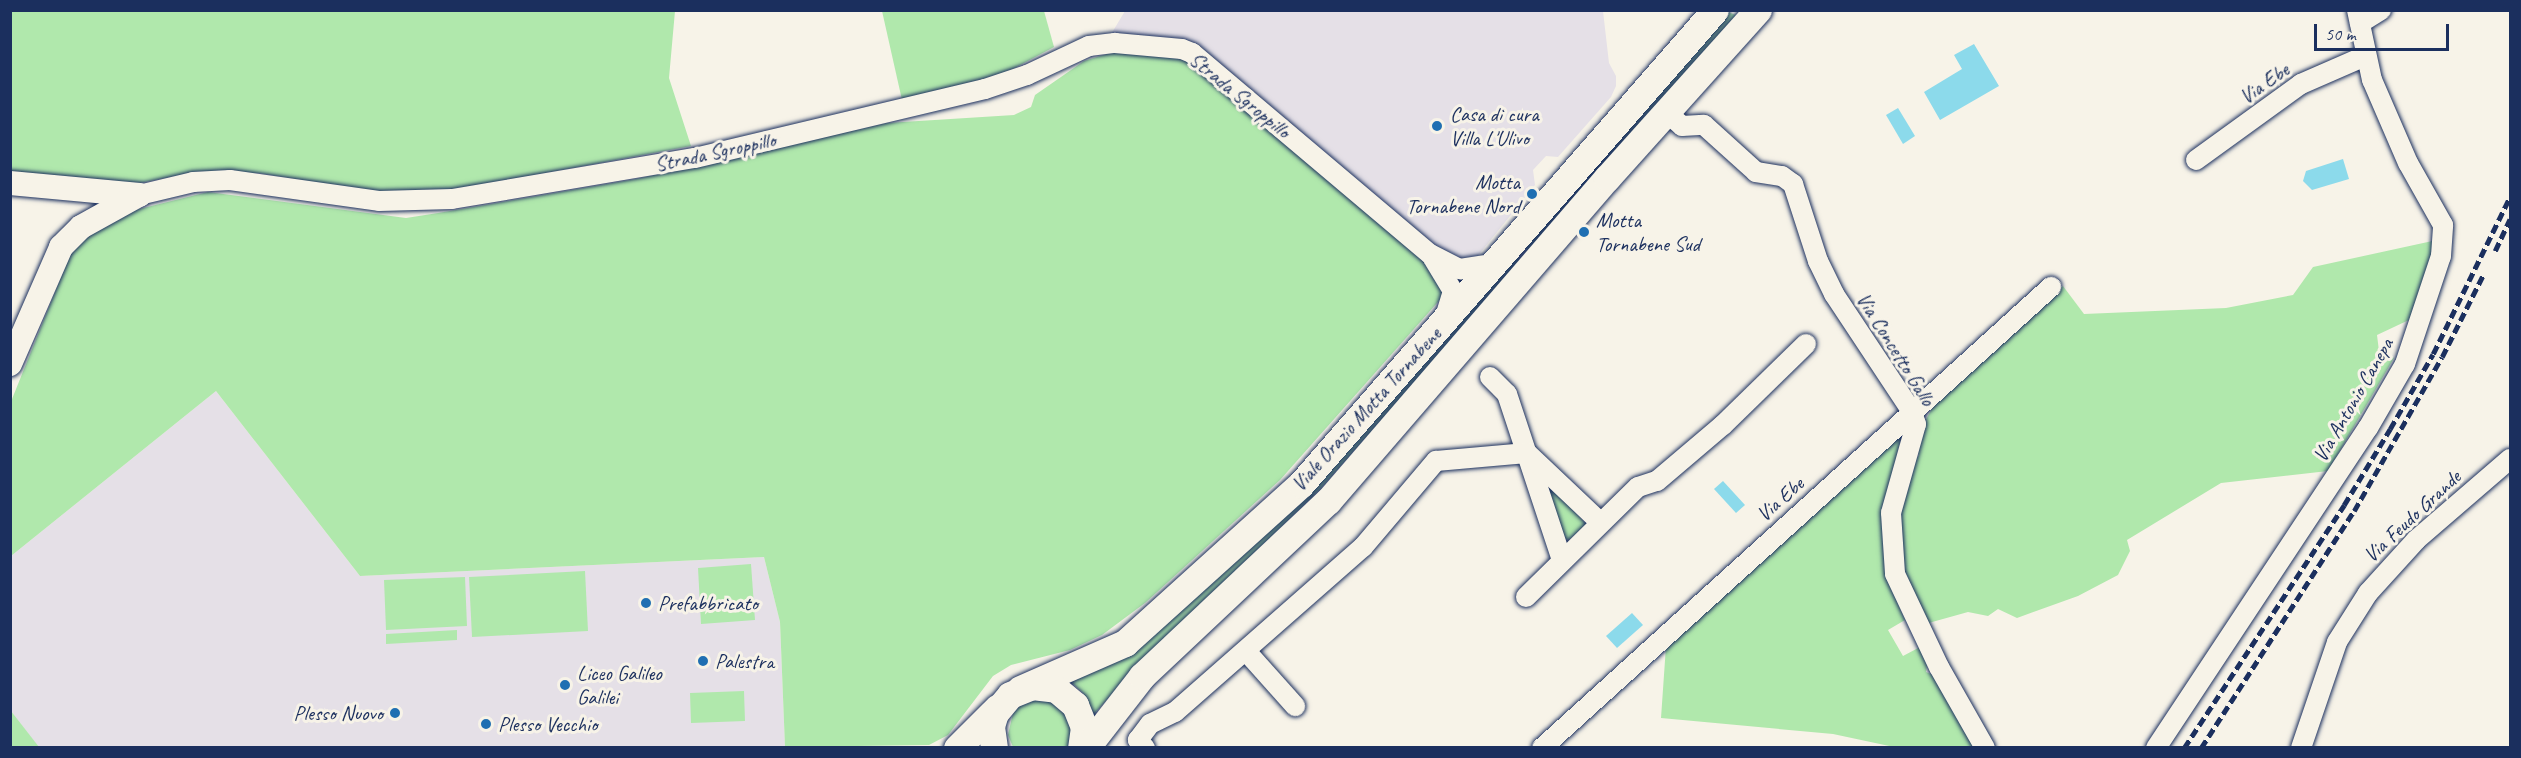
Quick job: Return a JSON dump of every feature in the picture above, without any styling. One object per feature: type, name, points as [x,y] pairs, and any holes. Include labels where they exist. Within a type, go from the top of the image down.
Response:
[{"type":"main road","name":"Viale Orazio Motta Tornabene","points":[[1011,696],[1105,655],[1164,611],[1301,484],[1715,10]]},
{"type":"main road","name":"Viale Orazio Motta Tornabene","points":[[1085,743],[1142,676],[1328,501],[1666,112],[1758,10]]},
{"type":"main road","points":[[957,747],[978,731],[1011,696],[1044,686],[1056,689],[1075,705],[1085,743]]},
{"type":"main road","points":[[994,747],[991,726],[1011,696]]},
{"type":"street","points":[[2359,17],[2380,10]]},
{"type":"street","name":"Via Antonio Canepa","points":[[2156,747],[2368,428],[2404,364],[2441,256],[2445,237],[2439,211],[2409,163],[2365,56],[2359,17]]},
{"type":"street","name":"Strada Sgroppillo","points":[[10,364],[61,248],[81,227],[140,195],[193,182],[230,180],[380,201],[407,202],[474,195],[695,158],[950,98],[1008,83],[1089,46],[1115,43],[1182,49],[1192,53],[1430,254]]},
{"type":"street","name":"Via Ebe","points":[[2196,160],[2301,84],[2365,56]]},
{"type":"street","name":"Via Concetto Gallo","points":[[1666,112],[1682,126],[1704,125],[1756,172],[1782,176],[1793,184],[1814,251],[1834,294],[1912,412],[1916,424],[1891,513],[1895,574],[1939,667],[1985,747]]},
{"type":"street","points":[[10,183],[140,195]]},
{"type":"street","points":[[1430,254],[1460,269],[1493,264]]},
{"type":"street","points":[[1430,254],[1446,274],[1453,291],[1442,323]]},
{"type":"street","name":"Via Ebe","points":[[1542,747],[2051,287]]},
{"type":"street","points":[[1526,597],[1638,487],[1657,481],[1723,425],[1806,344]]},
{"type":"street","points":[[1490,377],[1507,394],[1562,560]]},
{"type":"street","points":[[1145,747],[1138,740],[1150,724],[1175,712],[1363,547],[1436,461],[1527,453],[1600,522]]},
{"type":"street","name":"Via Feudo Grande","points":[[2301,747],[2337,642],[2368,593],[2416,540],[2511,459]]},
{"type":"street","points":[[1246,651],[1295,706]]},
{"type":"shaded area","name":"Casa di cura Villa L'Ulivo","points":[[1125,11],[1603,11],[1609,63],[1616,76],[1616,86],[1611,97],[1558,157],[1546,156],[1533,170],[1535,185],[1472,263],[1462,265],[1110,36]]},
{"type":"shaded area","points":[[216,391],[360,576],[764,557],[780,622],[785,747],[39,748],[11,711],[11,556]]},
{"type":"green space","points":[[10,11],[675,11],[669,78],[691,146],[454,190],[370,192],[259,173],[192,173],[134,184],[11,178]]},
{"type":"green space","points":[[882,11],[1044,11],[1054,47],[994,79],[902,100]]},
{"type":"green space","points":[[1725,11],[1736,15],[1530,251],[1523,246]]},
{"type":"green space","points":[[1113,52],[1180,55],[1426,259],[1445,294],[1280,480],[1145,603],[1102,635],[1070,650],[1011,665],[993,676],[948,735],[929,745],[785,747],[780,622],[764,557],[360,576],[216,391],[11,556],[10,404],[74,245],[123,213],[208,192],[406,218],[438,213],[636,179],[887,123],[1014,115],[1031,107],[1035,95],[1084,61]]},
{"type":"green space","points":[[2437,240],[2411,319],[2377,335],[2379,351],[2394,358],[2328,471],[2221,483],[2127,540],[2130,551],[2118,575],[2078,596],[2017,618],[1998,609],[1988,616],[1968,612],[1925,624],[1905,586],[1898,528],[1905,473],[1919,455],[1912,445],[1935,403],[2063,286],[2084,314],[2226,308],[2293,295],[2313,267]]},
{"type":"green space","points":[[1514,255],[1522,261],[1320,489],[1132,672],[1094,714],[1083,693],[1071,682],[1101,668]]},
{"type":"green space","points":[[1903,430],[1887,497],[1893,592],[1905,620],[1888,630],[1903,656],[1920,647],[1928,660],[1926,672],[1936,676],[1979,747],[1894,747],[1833,734],[1661,718],[1666,646]]},
{"type":"green space","points":[[1543,476],[1586,524],[1569,540],[1563,538]]},
{"type":"green space","points":[[751,564],[755,620],[701,624],[698,568]]},
{"type":"green space","points":[[585,571],[588,631],[472,637],[469,577]]},
{"type":"green space","points":[[465,577],[467,626],[386,630],[384,580]]},
{"type":"green space","points":[[457,630],[457,640],[386,644],[386,634]]},
{"type":"green space","points":[[744,691],[745,721],[691,723],[690,693]]},
{"type":"green space","points":[[1042,698],[1063,706],[1073,726],[1068,747],[1013,747],[1008,735],[1013,713],[1021,704]]},
{"type":"green space","points":[[11,711],[39,747],[11,747]]},
{"type":"water","points":[[1974,44],[1999,86],[1940,120],[1924,92],[1962,69],[1954,55]]},
{"type":"water","points":[[1898,108],[1915,136],[1903,144],[1886,115]]},
{"type":"water","points":[[2343,159],[2349,179],[2312,190],[2303,181],[2306,171]]},
{"type":"water","points":[[1723,481],[1745,505],[1736,513],[1714,489]]},
{"type":"water","points":[[1632,613],[1643,625],[1617,648],[1606,636]]},
{"type":"railway","points":[[2184,748],[2344,505],[2390,429],[2433,354],[2510,197]]},
{"type":"railway","points":[[2495,251],[2510,219]]},
{"type":"railway","points":[[2201,748],[2354,511],[2442,357],[2484,273]]},
{"type":"place","name":"Casa di cura Villa L'Ulivo","points":[[1437,126]]},
{"type":"place","name":"Motta Tornabene Nord","points":[[1532,194]]},
{"type":"place","name":"Motta Tornabene Sud","points":[[1584,232]]},
{"type":"place","name":"Prefabbricato","points":[[646,603]]},
{"type":"place","name":"Palestra","points":[[703,661]]},
{"type":"place","name":"Liceo Galileo Galilei","points":[[565,685]]},
{"type":"place","name":"Plesso Nuovo","points":[[395,713]]},
{"type":"place","name":"Plesso Vecchio","points":[[486,724]]}]
